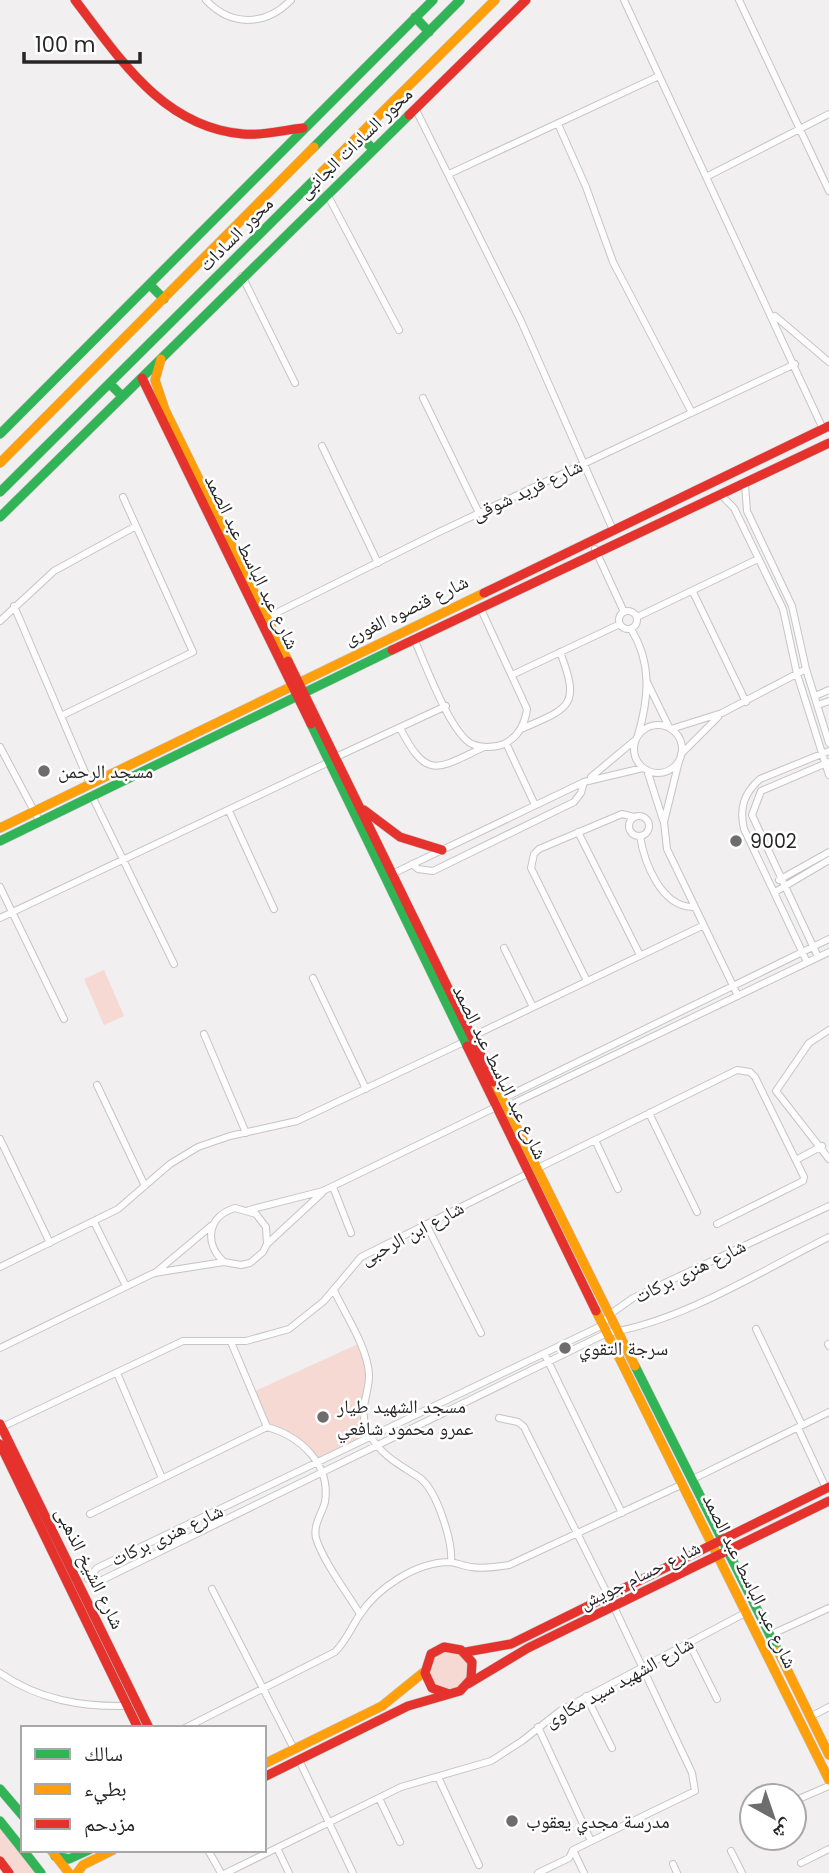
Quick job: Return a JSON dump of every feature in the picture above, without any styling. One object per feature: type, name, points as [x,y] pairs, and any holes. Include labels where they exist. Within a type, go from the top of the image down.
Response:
[{"type":"street","points":[[75,0],[147,90],[179,116],[200,126],[231,133],[303,128]]},
{"type":"street","points":[[206,0],[225,16],[254,20],[271,16],[291,0]]},
{"type":"street","points":[[0,434],[433,0]]},
{"type":"street","name":"محور السادات","points":[[0,463],[460,0]]},
{"type":"street","name":"محور السادات","points":[[0,492],[495,0]]},
{"type":"street","name":"محور السادات الجانبى","points":[[0,517],[242,276],[526,0]]},
{"type":"street","points":[[624,0],[826,427]]},
{"type":"street","points":[[739,0],[829,191]]},
{"type":"street","points":[[415,18],[429,32]]},
{"type":"street","points":[[449,174],[659,76]]},
{"type":"street","points":[[415,108],[521,321],[613,530]]},
{"type":"street","points":[[708,176],[829,114]]},
{"type":"street","points":[[558,124],[586,187],[613,262],[691,411]]},
{"type":"street","points":[[359,135],[373,149]]},
{"type":"street","points":[[327,194],[399,330]]},
{"type":"street","points":[[242,276],[295,383]]},
{"type":"street","points":[[150,285],[164,299]]},
{"type":"street","points":[[771,312],[829,362]]},
{"type":"street","name":"شارع عبد الباسط عبد الصمد","points":[[161,359],[155,376],[159,395],[264,619],[829,1780]]},
{"type":"street","name":"شارع فريد شوقى","points":[[264,619],[691,411],[795,364]]},
{"type":"street","name":"شارع عبد الباسط عبد الصمد","points":[[142,378],[264,619]]},
{"type":"street","points":[[110,384],[122,396]]},
{"type":"street","points":[[423,398],[479,513]]},
{"type":"street","name":"شارع قنصوه الغورى","points":[[0,828],[826,427]]},
{"type":"street","points":[[322,446],[378,563]]},
{"type":"street","name":"شارع قنصوه الغورى","points":[[0,841],[596,551],[827,446]]},
{"type":"street","points":[[745,485],[747,512],[792,606],[806,669],[829,743]]},
{"type":"street","points":[[721,495],[734,508],[783,609],[797,674],[829,775]]},
{"type":"street","points":[[61,716],[193,652],[123,496]]},
{"type":"street","points":[[629,522],[634,533]]},
{"type":"street","points":[[0,621],[54,571],[136,526]]},
{"type":"street","points":[[751,544],[759,540]]},
{"type":"street","points":[[591,541],[624,611]]},
{"type":"street","points":[[637,617],[758,559]]},
{"type":"street","points":[[693,592],[746,702]]},
{"type":"street","points":[[14,606],[90,784]]},
{"type":"street","points":[[480,607],[527,709],[521,729]]},
{"type":"street","points":[[624,611],[632,611],[637,617],[637,623],[631,629]]},
{"type":"street","points":[[620,624],[619,618],[624,611]]},
{"type":"street","points":[[512,676],[620,624],[631,629],[645,660],[647,682],[647,699],[636,738],[636,758],[645,769],[664,822],[670,862],[737,996]]},
{"type":"street","points":[[414,639],[463,736],[472,744],[484,747]]},
{"type":"street","points":[[400,728],[415,757],[428,765],[444,766],[484,747],[506,743],[521,729],[558,713],[569,700],[572,682],[561,652]]},
{"type":"street","points":[[412,864],[418,869],[433,871],[573,802],[581,793],[584,782],[651,726],[670,728],[722,713],[806,669]]},
{"type":"street","points":[[647,682],[670,728],[680,740],[680,757],[664,822]]},
{"type":"street","points":[[815,696],[829,690]]},
{"type":"street","points":[[818,705],[829,701]]},
{"type":"street","points":[[0,918],[446,706]]},
{"type":"street","points":[[392,874],[584,782],[645,769],[661,772],[680,757],[722,713]]},
{"type":"street","points":[[506,743],[535,805]]},
{"type":"street","points":[[0,747],[40,822]]},
{"type":"street","points":[[807,962],[744,829],[742,807],[745,796],[760,779],[829,751]]},
{"type":"street","name":"شارع عبد الباسط عبد الصمد","points":[[332,760],[360,807],[468,1039],[501,1097],[501,1107]]},
{"type":"street","points":[[818,957],[754,824],[756,798],[761,791],[776,782],[827,762]]},
{"type":"street","points":[[92,796],[121,861],[174,964]]},
{"type":"street","points":[[360,807],[400,837],[442,850]]},
{"type":"street","points":[[229,811],[274,909]]},
{"type":"street","points":[[587,981],[531,867],[534,854],[539,849],[622,814],[645,817],[649,825],[647,832],[640,836]]},
{"type":"street","points":[[634,817],[629,823],[630,831],[640,836]]},
{"type":"street","points":[[578,832],[640,955]]},
{"type":"street","points":[[640,836],[645,858],[670,900],[676,905],[693,907]]},
{"type":"street","points":[[775,892],[782,882],[829,852]]},
{"type":"street","points":[[771,885],[829,860]]},
{"type":"street","points":[[0,887],[64,1019]]},
{"type":"street","points":[[0,1267],[128,1203],[184,1155],[214,1141],[289,1124],[702,926]]},
{"type":"street","points":[[501,1097],[829,939]]},
{"type":"street","points":[[504,948],[533,1007]]},
{"type":"street","points":[[0,1348],[154,1273],[228,1210],[249,1210],[333,1187],[829,952]]},
{"type":"street","points":[[313,978],[366,1089]]},
{"type":"street","points":[[765,1097],[776,1091],[809,1043],[829,1030]]},
{"type":"street","points":[[204,1034],[246,1133]]},
{"type":"street","name":"شارع ابن الرحبى","points":[[1,1426],[183,1341],[231,1342],[261,1339],[289,1328],[314,1312],[361,1257],[737,1070],[750,1072],[796,1160]]},
{"type":"street","points":[[97,1085],[145,1186]]},
{"type":"street","points":[[776,1091],[808,1135],[822,1146],[829,1159]]},
{"type":"street","points":[[649,1113],[697,1212]]},
{"type":"street","points":[[0,1139],[50,1243]]},
{"type":"street","points":[[595,1140],[618,1189]]},
{"type":"street","points":[[717,1224],[803,1181],[804,1176],[796,1160],[822,1146]]},
{"type":"street","name":"شارع عبد الباسط عبد الصمد","points":[[533,1171],[609,1315],[609,1330],[693,1479],[829,1755]]},
{"type":"street","points":[[333,1187],[351,1233]]},
{"type":"street","points":[[154,1273],[224,1262],[233,1265],[250,1263],[323,1191]]},
{"type":"street","name":"شارع هنرى بركات","points":[[609,1330],[609,1315],[633,1298],[829,1206]]},
{"type":"street","points":[[249,1210],[262,1220],[267,1244]]},
{"type":"street","points":[[94,1222],[126,1286]]},
{"type":"street","points":[[426,1224],[481,1334]]},
{"type":"street","points":[[213,1225],[211,1245],[224,1262]]},
{"type":"street","name":"شارع هنرى بركات","points":[[320,1467],[97,1568],[89,1579],[102,1580],[545,1353],[609,1330],[636,1329],[665,1318],[829,1237]]},
{"type":"street","points":[[334,1290],[367,1366],[369,1377],[363,1407],[373,1440],[401,1469],[425,1484],[449,1535],[451,1562]]},
{"type":"street","points":[[756,1329],[827,1488]]},
{"type":"street","name":"شارع هنرى بركات","points":[[373,1440],[548,1361],[609,1330]]},
{"type":"street","points":[[231,1342],[267,1427],[297,1441],[320,1467],[325,1499],[317,1521],[316,1537],[360,1614]]},
{"type":"street","points":[[545,1353],[622,1513]]},
{"type":"street","points":[[117,1373],[162,1478]]},
{"type":"street","points":[[693,1479],[829,1412]]},
{"type":"street","points":[[499,1418],[518,1422],[524,1427],[608,1595]]},
{"type":"street","name":"شارع الشيخ الذهبى","points":[[1,1426],[148,1726]]},
{"type":"street","points":[[90,1514],[267,1427]]},
{"type":"street","name":"شارع الشيخ الذهبى","points":[[0,1444],[137,1726]]},
{"type":"street","points":[[189,1726],[335,1652],[347,1638],[360,1614],[400,1578],[434,1565],[451,1562],[488,1569],[509,1565],[683,1484]]},
{"type":"street","name":"شارع حسام جويش","points":[[466,1652],[510,1644],[827,1488]]},
{"type":"street","name":"شارع حسام جويش","points":[[468,1684],[515,1655],[829,1501]]},
{"type":"street","points":[[212,1588],[294,1749]]},
{"type":"street","points":[[538,1873],[569,1858],[573,1850],[695,1791],[692,1773],[614,1607]]},
{"type":"street","points":[[770,1635],[829,1608]]},
{"type":"street","name":"شارع الشهيد سيد مكاوى","points":[[226,1873],[416,1781],[491,1761],[586,1696],[747,1612]]},
{"type":"street","points":[[689,1643],[717,1699]]},
{"type":"street","points":[[266,1776],[408,1706],[449,1694],[468,1684],[473,1668],[466,1652],[451,1645],[435,1649],[425,1663],[424,1672],[432,1688],[449,1694]]},
{"type":"street","points":[[266,1763],[382,1706],[424,1672]]},
{"type":"street","points":[[0,1673],[26,1688],[70,1703],[128,1706]]},
{"type":"street","points":[[586,1696],[612,1748]]},
{"type":"street","points":[[810,1717],[829,1707]]},
{"type":"street","points":[[538,1727],[591,1841]]},
{"type":"street","points":[[299,1760],[354,1873]]},
{"type":"street","points":[[438,1776],[479,1865]]},
{"type":"street","points":[[808,1795],[829,1786]]},
{"type":"street","points":[[0,1788],[21,1814]]},
{"type":"street","points":[[379,1798],[400,1842]]},
{"type":"street","points":[[0,1821],[21,1847]]},
{"type":"street","points":[[277,1848],[289,1873]]},
{"type":"street","points":[[801,1863],[829,1849]]},
{"type":"street","points":[[573,1850],[584,1873]]},
{"type":"street","points":[[731,1851],[742,1873]]},
{"type":"street","points":[[24,1852],[40,1873]]},
{"type":"street","points":[[53,1853],[69,1858],[84,1852]]},
{"type":"street","points":[[77,1873],[83,1865],[109,1852]]},
{"type":"street","points":[[209,1852],[221,1873]]},
{"type":"street","points":[[53,1853],[69,1873]]},
{"type":"street","points":[[0,1861],[9,1873]]},
{"type":"street","points":[[673,1864],[677,1873]]},
{"type":"shaded area","points":[[104,970],[124,1016],[104,1025],[84,979]]},
{"type":"shaded area","points":[[358,1344],[369,1376],[363,1407],[371,1437],[318,1463],[308,1450],[267,1427],[253,1392]]},
{"type":"shaded area","points":[[435,1649],[466,1652],[472,1677],[456,1693],[432,1688],[425,1663]]},
{"type":"shaded area","points":[[0,1821],[21,1848],[21,1852],[24,1852],[41,1873],[9,1873],[0,1862]]},
{"type":"traffic: fast","points":[[0,434],[433,0]]},
{"type":"traffic: fast","points":[[314,147],[460,0]]},
{"type":"traffic: fast","points":[[415,17],[429,32]]},
{"type":"traffic: fast","points":[[0,517],[409,115]]},
{"type":"traffic: fast","points":[[359,135],[373,149]]},
{"type":"traffic: fast","points":[[0,492],[318,176]]},
{"type":"traffic: fast","points":[[150,285],[164,299]]},
{"type":"traffic: fast","points":[[110,384],[122,396]]},
{"type":"traffic: fast","points":[[0,841],[392,650]]},
{"type":"traffic: fast","points":[[311,724],[467,1046]]},
{"type":"traffic: fast","points":[[635,1366],[778,1651]]},
{"type":"traffic: fast","points":[[0,1789],[21,1814]]},
{"type":"traffic: fast","points":[[0,1821],[21,1847]]},
{"type":"traffic: fast","points":[[25,1852],[41,1873]]},
{"type":"traffic: fast","points":[[55,1856],[69,1859],[85,1852]]},
{"type":"traffic: slow","points":[[318,176],[495,0]]},
{"type":"traffic: slow","points":[[0,463],[314,147]]},
{"type":"traffic: slow","points":[[161,359],[155,380],[165,410],[288,661]]},
{"type":"traffic: slow","points":[[0,828],[484,593]]},
{"type":"traffic: slow","points":[[494,1082],[635,1366]]},
{"type":"traffic: slow","points":[[596,1311],[829,1780]]},
{"type":"traffic: slow","points":[[778,1651],[829,1755]]},
{"type":"traffic: slow","points":[[266,1763],[382,1706],[424,1672]]},
{"type":"traffic: slow","points":[[53,1852],[69,1873]]},
{"type":"traffic: slow","points":[[77,1873],[83,1865],[109,1852]]},
{"type":"traffic: jam","points":[[75,0],[109,45],[146,86],[189,118],[215,129],[243,134],[265,134],[303,128]]},
{"type":"traffic: jam","points":[[409,115],[526,0]]},
{"type":"traffic: jam","points":[[142,378],[311,724]]},
{"type":"traffic: jam","points":[[484,593],[829,426]]},
{"type":"traffic: jam","points":[[392,650],[829,443]]},
{"type":"traffic: jam","points":[[288,661],[494,1082]]},
{"type":"traffic: jam","points":[[364,810],[400,837],[442,850]]},
{"type":"traffic: jam","points":[[467,1046],[596,1311]]},
{"type":"traffic: jam","points":[[0,1424],[148,1726]]},
{"type":"traffic: jam","points":[[0,1444],[137,1726]]},
{"type":"traffic: jam","points":[[466,1652],[511,1644],[829,1487]]},
{"type":"traffic: jam","points":[[468,1684],[528,1648],[829,1501]]},
{"type":"traffic: jam","points":[[266,1776],[408,1706],[460,1691],[471,1679],[472,1662],[461,1650],[444,1647],[431,1654],[425,1673],[432,1688],[449,1694]]},
{"type":"traffic: jam","points":[[0,1861],[9,1873]]},
{"type":"place","name":"مسجد الرحمن","points":[[44,771]]},
{"type":"place","name":"9002","points":[[736,841]]},
{"type":"place","name":"سرجة التقوي","points":[[565,1348]]},
{"type":"place","name":"مسجد الشهيد طيار عمرو محمود شافعي","points":[[323,1417]]},
{"type":"place","name":"مدرسة مجدي يعقوب","points":[[512,1821]]}]
